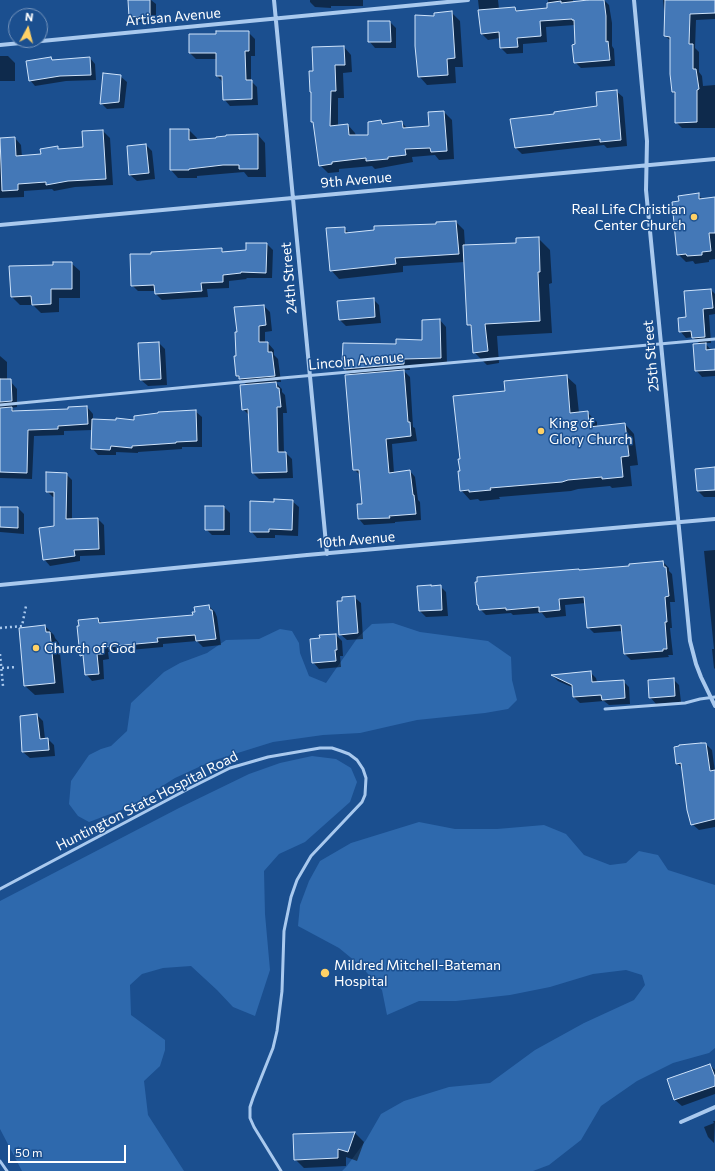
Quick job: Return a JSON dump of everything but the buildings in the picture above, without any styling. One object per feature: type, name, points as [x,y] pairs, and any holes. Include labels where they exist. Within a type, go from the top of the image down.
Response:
[{"type":"street","name":"24th Street","points":[[274,0],[327,554]]},
{"type":"street","name":"Artisan Avenue","points":[[0,45],[468,0]]},
{"type":"street","name":"25th Street","points":[[634,0],[647,141],[646,186],[690,641],[696,664],[713,697],[715,706]]},
{"type":"street","name":"9th Avenue","points":[[0,225],[715,159]]},
{"type":"street","name":"10th Avenue","points":[[0,585],[715,519]]},
{"type":"street","points":[[681,1122],[715,1107]]},
{"type":"lane","name":"Lincoln Avenue","points":[[0,405],[715,339]]},
{"type":"lane","points":[[605,709],[685,703],[713,697]]},
{"type":"lane","name":"Huntington State Hospital Road","points":[[0,889],[230,768],[268,757],[320,748],[332,748],[349,754],[357,760],[363,769],[366,778],[365,794],[362,802],[310,856],[297,880],[291,897],[284,930],[282,991],[277,1031],[273,1048],[250,1107],[250,1118],[254,1127],[281,1171]]},
{"type":"lane","points":[[0,1161],[7,1171]]},
{"type":"path","points":[[0,628],[22,626],[26,606]]},
{"type":"path","points":[[0,654],[3,686]]},
{"type":"path","points":[[2,668],[16,667]]},
{"type":"shaded area","points":[[393,623],[420,632],[488,641],[511,657],[512,680],[517,700],[508,709],[485,713],[417,720],[360,733],[323,735],[273,742],[212,761],[175,778],[129,807],[89,822],[78,816],[69,804],[71,781],[89,755],[111,746],[127,731],[131,703],[164,672],[180,663],[207,653],[226,640],[259,639],[280,629],[292,631],[299,643],[300,653],[309,676],[326,683],[358,637],[372,624]]},
{"type":"shaded area","points":[[312,756],[336,759],[351,768],[357,782],[350,802],[305,842],[279,854],[264,871],[265,914],[270,970],[255,1016],[233,1007],[191,966],[163,968],[142,974],[130,985],[131,1015],[165,1040],[165,1050],[160,1066],[144,1081],[148,1115],[184,1171],[22,1171],[0,1129],[0,901],[179,808],[249,774],[280,763]]},
{"type":"shaded area","points":[[419,822],[455,829],[497,829],[544,825],[566,834],[584,855],[610,865],[626,863],[639,851],[658,855],[668,870],[715,885],[715,1048],[709,1053],[673,1063],[637,1081],[601,1106],[581,1140],[549,1165],[533,1171],[342,1171],[366,1140],[381,1114],[404,1101],[449,1087],[490,1083],[535,1050],[584,1023],[634,1000],[645,985],[642,975],[626,970],[593,974],[550,987],[510,995],[456,1001],[419,1001],[387,1015],[382,990],[361,966],[339,948],[298,926],[300,905],[309,881],[320,861],[351,843]]},
{"type":"place","name":"Real Life Christian Center Church","points":[[694,217]]},
{"type":"place","name":"King of Glory Church","points":[[541,431]]},
{"type":"place","name":"Church of God","points":[[36,648]]},
{"type":"place","name":"Mildred Mitchell-Bateman Hospital","points":[[325,973]]}]
